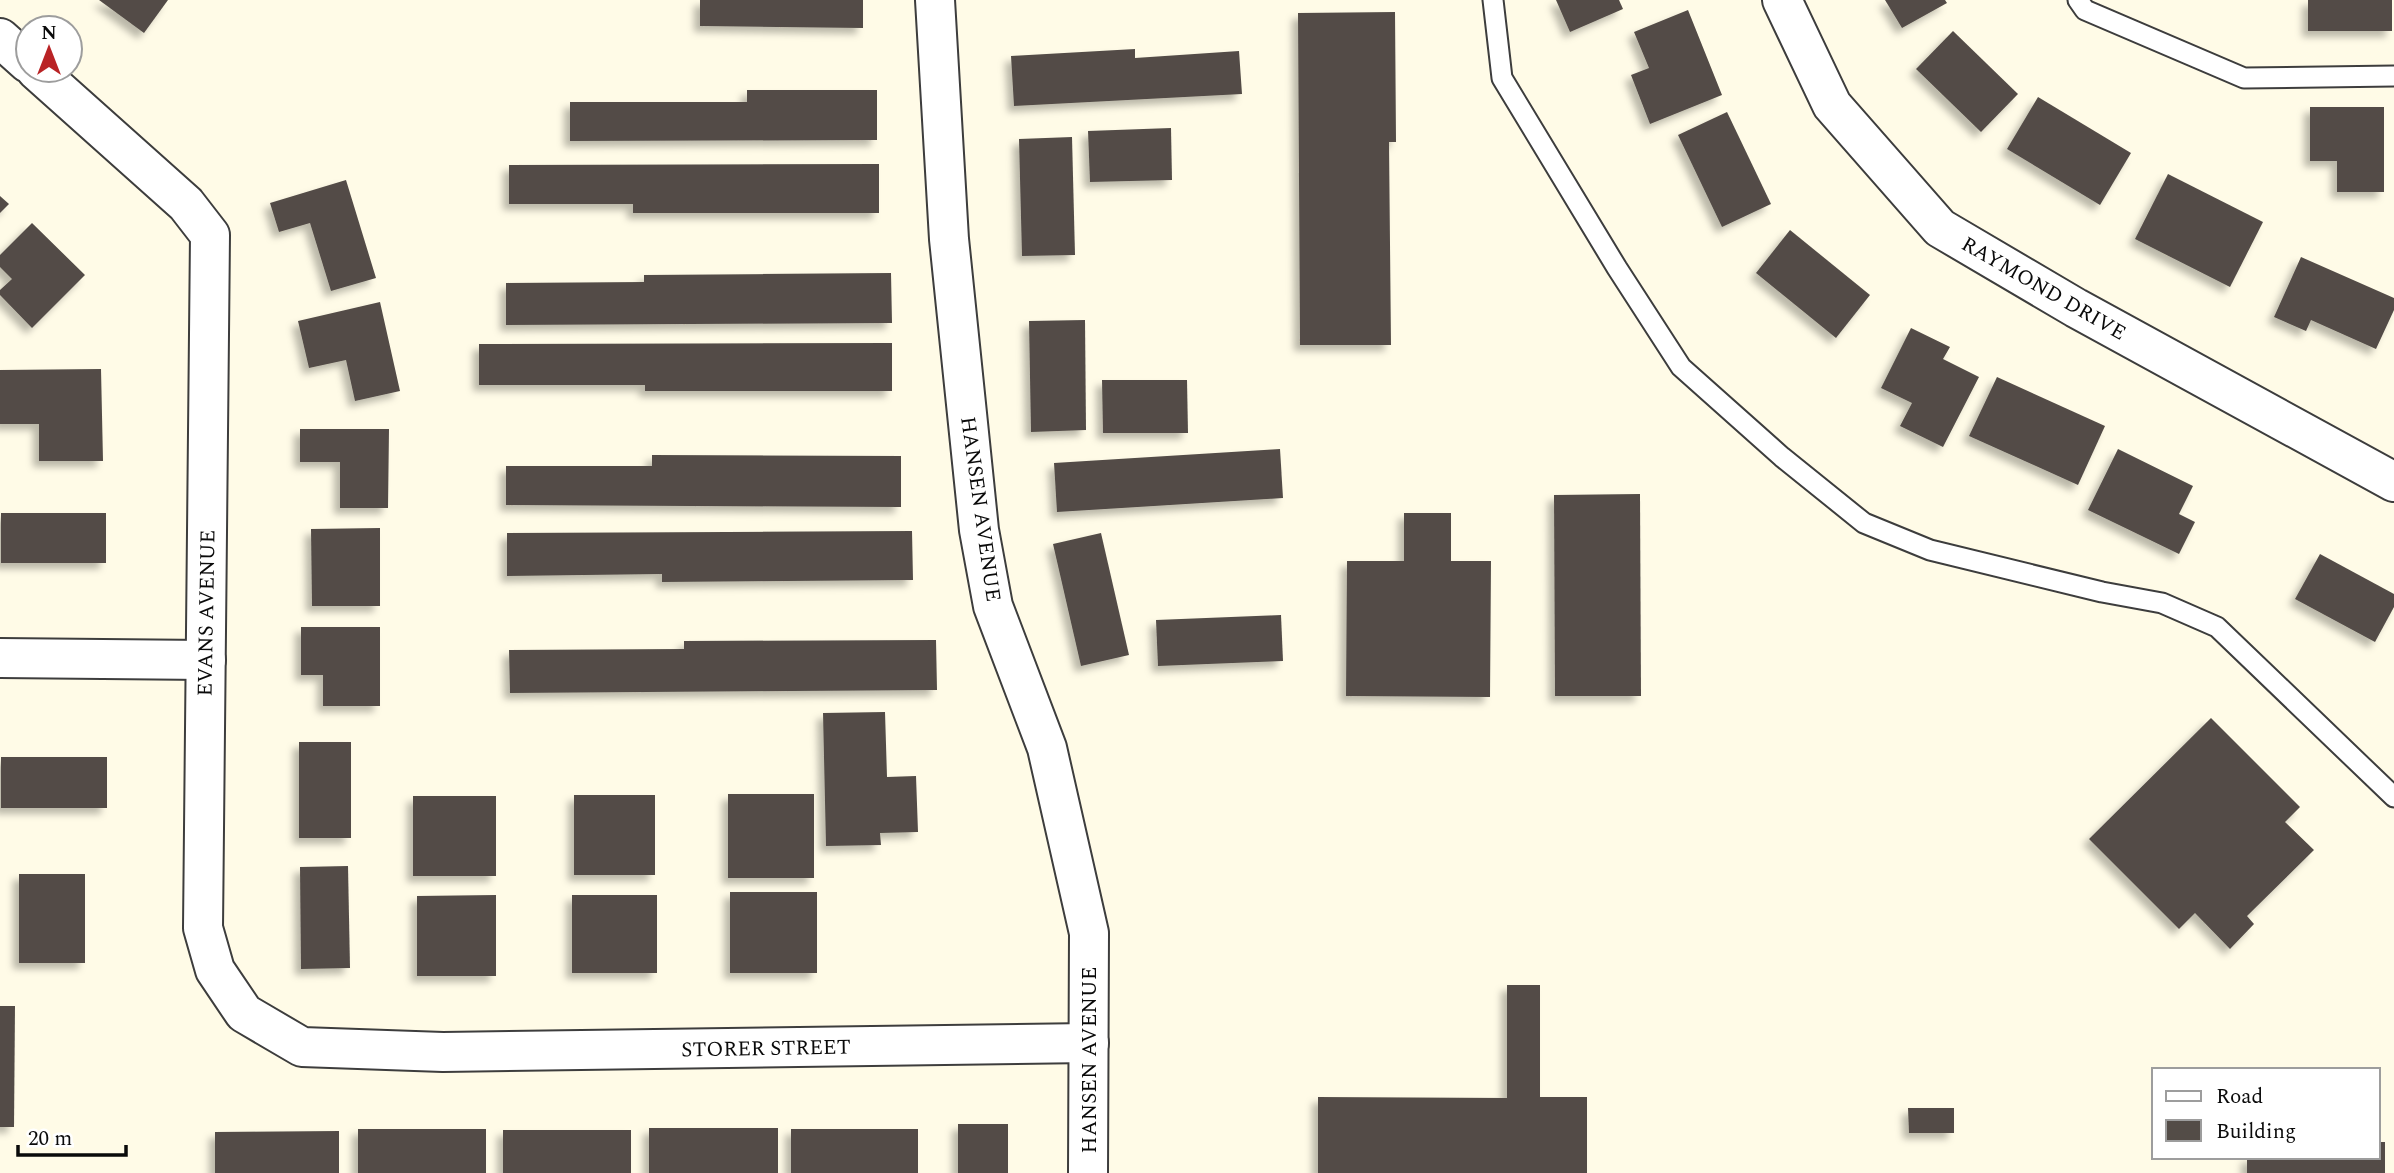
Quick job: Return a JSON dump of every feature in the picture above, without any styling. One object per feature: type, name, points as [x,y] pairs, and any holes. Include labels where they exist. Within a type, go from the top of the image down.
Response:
[{"type":"street","name":"HANSEN AVENUE","points":[[935,0],[948,239],[979,530],[993,606],[1047,748],[1089,933],[1088,1173]]},
{"type":"street","name":"RAYMOND DRIVE","points":[[1783,0],[1832,105],[1940,228],[2076,308],[2394,482]]},
{"type":"street","points":[[0,38],[14,50]]},
{"type":"street","name":"EVANS AVENUE","points":[[52,84],[186,204],[210,235],[203,928],[215,970],[244,1013],[302,1047],[443,1052]]},
{"type":"street","points":[[0,658],[206,660]]},
{"type":"street","name":"STORER STREET","points":[[443,1052],[1089,1043]]},
{"type":"lane","points":[[1493,0],[1502,78],[1617,268],[1681,367],[1782,457],[1864,523],[1930,550],[2102,593],[2162,603],[2217,627],[2394,797]]},
{"type":"lane","points":[[2078,0],[2085,10],[2244,78],[2394,76]]},
{"type":"building","points":[[99,0],[168,0],[144,33]]},
{"type":"building","points":[[700,0],[863,0],[863,28],[700,26]]},
{"type":"building","points":[[1556,0],[1619,0],[1623,9],[1570,32]]},
{"type":"building","points":[[1885,0],[1945,0],[1947,3],[1902,28]]},
{"type":"building","points":[[2308,0],[2392,0],[2392,31],[2308,31]]},
{"type":"building","points":[[1688,10],[1722,95],[1650,124],[1631,75],[1649,68],[1634,32]]},
{"type":"building","points":[[1395,12],[1396,142],[1389,142],[1391,345],[1300,345],[1298,13]]},
{"type":"building","points":[[1953,31],[2018,94],[1981,132],[1916,69]]},
{"type":"building","points":[[1135,49],[1135,58],[1239,51],[1242,94],[1014,106],[1011,56]]},
{"type":"building","points":[[747,90],[877,90],[877,140],[570,141],[570,102],[747,102]]},
{"type":"building","points":[[2038,97],[2131,153],[2100,205],[2007,149]]},
{"type":"building","points":[[2310,107],[2384,107],[2384,192],[2337,192],[2337,161],[2310,161]]},
{"type":"building","points":[[1727,112],[1771,204],[1722,227],[1678,135]]},
{"type":"building","points":[[1171,128],[1172,180],[1090,182],[1088,131]]},
{"type":"building","points":[[1072,137],[1075,255],[1022,256],[1019,139]]},
{"type":"building","points":[[879,164],[879,213],[633,213],[633,204],[509,204],[509,165]]},
{"type":"building","points":[[2168,174],[2263,222],[2230,287],[2135,239]]},
{"type":"building","points":[[346,180],[376,278],[331,291],[310,223],[279,232],[270,203]]},
{"type":"building","points":[[0,196],[9,204],[0,213]]},
{"type":"building","points":[[32,223],[85,275],[32,328],[0,295],[0,290],[12,279],[0,267],[0,255]]},
{"type":"building","points":[[1790,230],[1870,295],[1836,338],[1756,273]]},
{"type":"building","points":[[2301,257],[2394,298],[2394,310],[2376,349],[2311,320],[2306,331],[2274,317]]},
{"type":"building","points":[[891,273],[892,323],[506,325],[506,283],[644,282],[644,275]]},
{"type":"building","points":[[380,302],[400,391],[355,401],[346,360],[309,368],[298,321]]},
{"type":"building","points":[[1085,320],[1086,430],[1031,432],[1029,321]]},
{"type":"building","points":[[1911,328],[1950,347],[1943,359],[1979,377],[1943,447],[1900,426],[1912,403],[1881,388]]},
{"type":"building","points":[[892,343],[892,391],[645,391],[645,385],[479,385],[479,344]]},
{"type":"building","points":[[101,369],[103,461],[39,461],[39,424],[0,424],[0,370]]},
{"type":"building","points":[[1997,377],[2105,426],[2078,485],[1969,436]]},
{"type":"building","points":[[1102,380],[1187,380],[1188,433],[1103,433]]},
{"type":"building","points":[[300,429],[389,429],[388,508],[340,508],[340,462],[300,462]]},
{"type":"building","points":[[1280,449],[1283,498],[1057,512],[1054,463]]},
{"type":"building","points":[[2118,449],[2193,486],[2179,514],[2195,522],[2179,554],[2088,510]]},
{"type":"building","points":[[652,455],[901,456],[901,507],[506,505],[506,466],[652,466]]},
{"type":"building","points":[[1640,494],[1641,696],[1555,696],[1554,495]]},
{"type":"building","points":[[1,513],[106,513],[106,563],[1,563]]},
{"type":"building","points":[[1404,513],[1451,513],[1451,561],[1491,561],[1490,697],[1346,696],[1347,561],[1404,561]]},
{"type":"building","points":[[380,528],[380,606],[312,606],[311,529]]},
{"type":"building","points":[[912,531],[913,580],[662,582],[662,574],[507,576],[507,533]]},
{"type":"building","points":[[1101,533],[1129,655],[1081,666],[1053,544]]},
{"type":"building","points":[[2320,554],[2394,594],[2394,607],[2375,642],[2295,599]]},
{"type":"building","points":[[1281,615],[1283,661],[1158,666],[1156,620]]},
{"type":"building","points":[[301,627],[380,627],[380,706],[323,706],[323,675],[301,675]]},
{"type":"building","points":[[936,640],[937,690],[510,693],[509,650],[684,649],[684,641]]},
{"type":"building","points":[[885,712],[887,777],[916,776],[918,832],[880,833],[881,845],[826,846],[823,713]]},
{"type":"building","points":[[2211,718],[2300,807],[2285,822],[2314,850],[2247,916],[2254,924],[2230,949],[2195,913],[2179,929],[2089,839]]},
{"type":"building","points":[[299,742],[351,742],[351,838],[299,838]]},
{"type":"building","points":[[1,757],[107,757],[107,808],[1,808]]},
{"type":"building","points":[[728,794],[814,794],[814,878],[728,878]]},
{"type":"building","points":[[574,795],[655,795],[655,875],[574,875]]},
{"type":"building","points":[[413,796],[496,796],[496,876],[413,876]]},
{"type":"building","points":[[348,866],[350,968],[301,969],[300,867]]},
{"type":"building","points":[[19,874],[85,874],[85,963],[19,963]]},
{"type":"building","points":[[730,892],[817,892],[817,973],[730,973]]},
{"type":"building","points":[[496,895],[496,976],[417,976],[417,896]]},
{"type":"building","points":[[572,895],[657,895],[657,973],[572,973]]},
{"type":"building","points":[[1507,985],[1540,985],[1540,1097],[1587,1097],[1587,1173],[1318,1173],[1318,1097],[1507,1098]]},
{"type":"building","points":[[0,1006],[15,1006],[14,1127],[0,1127]]},
{"type":"building","points":[[1908,1108],[1954,1108],[1954,1133],[1909,1133]]},
{"type":"building","points":[[958,1124],[1008,1124],[1008,1173],[958,1173]]},
{"type":"building","points":[[649,1128],[778,1128],[778,1173],[649,1173]]},
{"type":"building","points":[[358,1129],[486,1129],[486,1173],[358,1173]]},
{"type":"building","points":[[791,1129],[918,1129],[918,1173],[791,1173]]},
{"type":"building","points":[[503,1130],[631,1130],[631,1173],[503,1173]]},
{"type":"building","points":[[339,1131],[339,1173],[215,1173],[215,1132]]},
{"type":"building","points":[[2380,1142],[2385,1142],[2385,1173],[2247,1173],[2247,1159],[2380,1159]]}]
